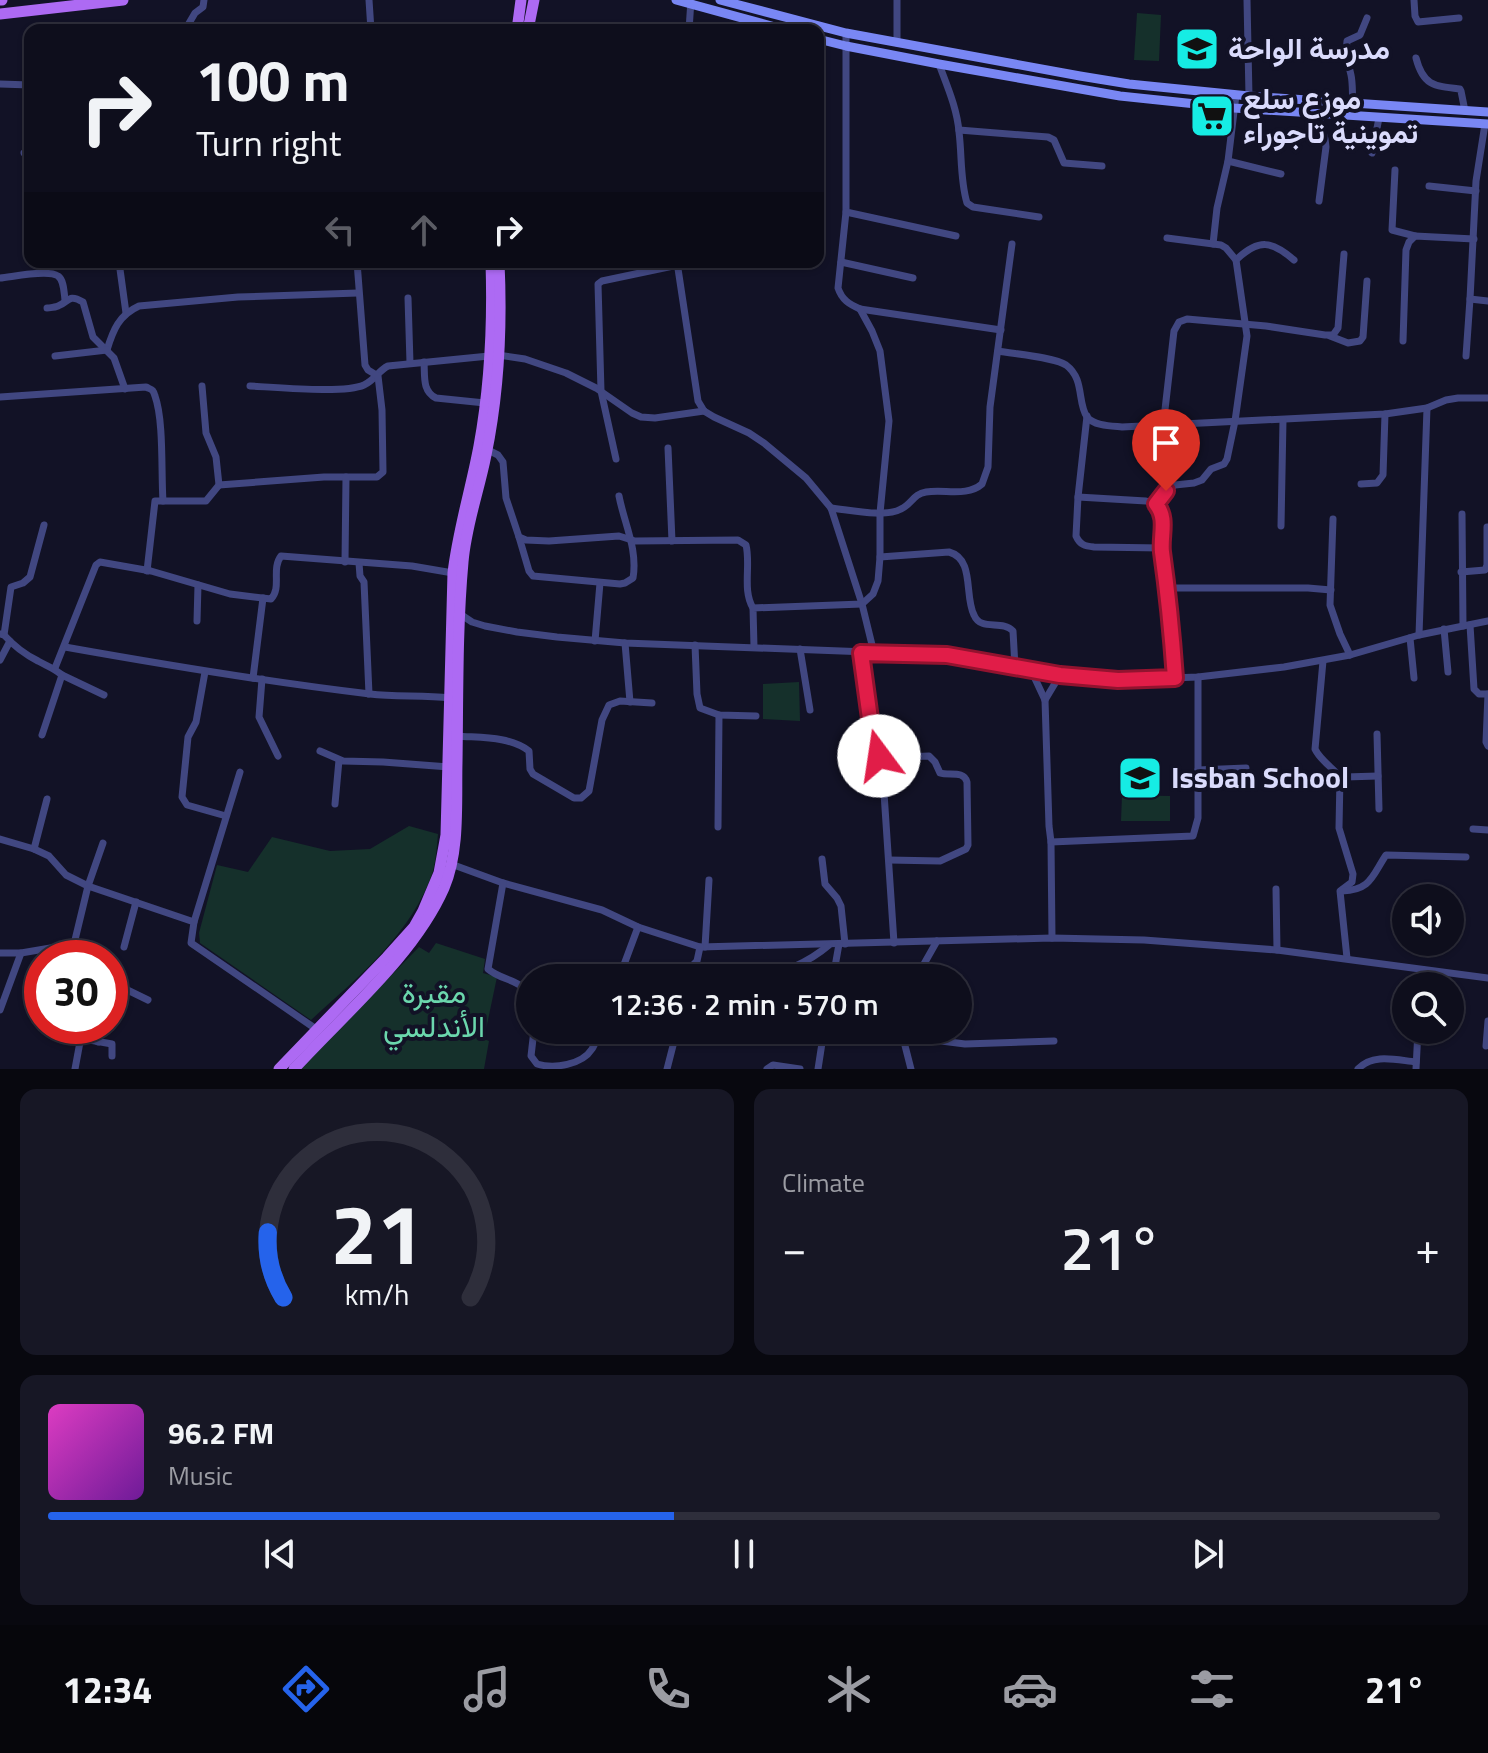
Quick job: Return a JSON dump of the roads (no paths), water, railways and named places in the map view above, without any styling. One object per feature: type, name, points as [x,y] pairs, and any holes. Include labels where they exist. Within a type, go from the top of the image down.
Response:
[{"type":"main road","points":[[0,14],[123,0]]},
{"type":"main road","points":[[518,24],[521,0]]},
{"type":"main road","points":[[529,24],[534,0]]},
{"type":"main road","points":[[676,0],[691,2],[748,24]]},
{"type":"main road","points":[[720,0],[812,24]]},
{"type":"main road","points":[[824,27],[1129,84],[1236,95],[1488,112]]},
{"type":"main road","points":[[824,40],[1120,96],[1234,108],[1487,124]]},
{"type":"main road","points":[[279,1069],[316,1029],[420,932],[444,887],[456,822],[456,612],[453,573],[455,553],[494,408],[491,268]]},
{"type":"main road","points":[[447,863],[450,698],[456,612],[483,448],[485,403],[500,326],[499,268]]},
{"type":"main road","points":[[294,1069],[390,961]]},
{"type":"street","points":[[189,24],[203,7],[204,0]]},
{"type":"street","points":[[369,0],[371,24]]},
{"type":"street","points":[[897,0],[897,43]]},
{"type":"street","points":[[1247,0],[1249,96]]},
{"type":"street","points":[[1414,0],[1418,22],[1459,18]]},
{"type":"street","points":[[689,24],[691,2]]},
{"type":"street","points":[[1353,103],[1346,45],[1347,41],[1360,35],[1367,18]]},
{"type":"street","points":[[846,33],[846,212],[838,288],[841,296],[860,309],[1001,330]]},
{"type":"street","points":[[1416,58],[1424,79],[1433,84],[1460,89],[1465,111]]},
{"type":"street","points":[[939,64],[959,130],[967,203],[973,207],[1039,217]]},
{"type":"street","points":[[0,84],[24,85]]},
{"type":"street","points":[[1213,244],[1236,95]]},
{"type":"street","points":[[1318,114],[1326,147],[1319,201]]},
{"type":"street","points":[[1372,153],[1379,118]]},
{"type":"street","points":[[1466,356],[1476,181],[1487,124]]},
{"type":"street","points":[[959,130],[1048,137],[1054,140],[1064,163],[1102,166]]},
{"type":"street","points":[[1228,161],[1281,174]]},
{"type":"street","points":[[1395,170],[1392,230],[1415,236],[1474,239]]},
{"type":"street","points":[[1476,181],[1488,183]]},
{"type":"street","points":[[1429,186],[1476,191]]},
{"type":"street","points":[[846,212],[956,236]]},
{"type":"street","points":[[1403,341],[1406,250],[1415,236]]},
{"type":"street","points":[[1156,504],[1175,485],[1202,480],[1211,469],[1224,464],[1235,421],[1247,336],[1236,260],[1226,248],[1167,238]]},
{"type":"street","points":[[831,508],[895,512],[906,508],[910,499],[918,493],[970,490],[982,484],[988,467],[990,407],[1012,244]]},
{"type":"street","points":[[1236,260],[1248,249],[1260,244],[1280,248],[1294,260]]},
{"type":"street","points":[[1330,336],[1338,328],[1344,254]]},
{"type":"street","points":[[841,262],[913,278]]},
{"type":"street","points":[[46,268],[46,273]]},
{"type":"street","points":[[120,268],[126,313]]},
{"type":"street","points":[[357,268],[365,365],[378,376]]},
{"type":"street","points":[[616,459],[601,391],[598,284],[656,268]]},
{"type":"street","points":[[678,268],[698,401],[704,411],[764,443],[806,478],[831,508],[862,604],[874,653]]},
{"type":"street","points":[[0,278],[46,273],[59,277],[65,300]]},
{"type":"street","points":[[1163,427],[1174,331],[1179,322],[1187,319],[1245,324],[1330,336],[1348,343],[1360,341],[1363,337],[1367,281]]},
{"type":"street","points":[[107,350],[116,326],[126,313],[139,306],[238,297],[358,293]]},
{"type":"street","points":[[47,308],[75,298],[83,302],[93,337],[114,358],[125,389]]},
{"type":"street","points":[[408,298],[410,363]]},
{"type":"street","points":[[1470,299],[1488,301]]},
{"type":"street","points":[[753,608],[862,604],[876,590],[889,421],[880,351],[860,309]]},
{"type":"street","points":[[55,356],[107,350]]},
{"type":"street","points":[[998,351],[1062,363],[1075,376],[1087,416],[1078,497],[1078,542],[1084,546],[1162,548]]},
{"type":"street","points":[[250,386],[350,389],[364,385],[378,376],[383,368],[493,356],[525,359],[566,373],[641,417],[704,411]]},
{"type":"street","points":[[424,362],[429,394],[436,398],[485,403]]},
{"type":"street","points":[[219,485],[377,477],[383,472],[378,376]]},
{"type":"street","points":[[147,571],[154,502],[206,501],[219,485],[216,457],[206,433],[202,386]]},
{"type":"street","points":[[0,397],[146,387],[154,393],[159,418],[163,501]]},
{"type":"street","points":[[1087,416],[1108,426],[1163,427],[1385,414],[1427,408],[1458,398],[1488,398]]},
{"type":"street","points":[[1414,678],[1427,408]]},
{"type":"street","points":[[1361,484],[1377,483],[1383,475],[1385,414]]},
{"type":"street","points":[[1281,526],[1283,420]]},
{"type":"street","points":[[483,448],[498,455],[503,462],[506,498],[512,521],[533,576],[600,583],[625,583],[633,578],[633,547],[619,496]]},
{"type":"street","points":[[668,448],[672,541]]},
{"type":"street","points":[[345,562],[346,477]]},
{"type":"street","points":[[1078,497],[1146,501],[1156,504],[1162,512],[1162,548],[1175,678]]},
{"type":"street","points":[[1462,514],[1461,572],[1466,626],[1474,689],[1479,694],[1488,694],[1488,746]]},
{"type":"street","points":[[1333,519],[1330,605],[1350,655]]},
{"type":"street","points":[[0,660],[11,587],[30,577],[44,525]]},
{"type":"street","points":[[1461,572],[1485,570],[1487,527]]},
{"type":"street","points":[[519,537],[549,541],[611,536],[631,540],[743,542],[748,551],[747,585],[753,608],[754,647]]},
{"type":"street","points":[[880,557],[949,552],[959,556],[964,564],[970,604],[976,619],[983,624],[1007,625],[1013,631],[1015,667]]},
{"type":"street","points":[[55,668],[98,563],[147,571],[230,594],[271,599],[276,593],[276,562],[281,556],[412,566],[453,573]]},
{"type":"street","points":[[359,563],[364,582],[369,694]]},
{"type":"street","points":[[595,641],[600,583]]},
{"type":"street","points":[[197,621],[198,585]]},
{"type":"street","points":[[1168,588],[1331,590]]},
{"type":"street","points":[[263,598],[259,717],[278,756]]},
{"type":"street","points":[[456,612],[485,626],[595,641],[947,655],[1060,675],[1118,680],[1198,677],[1323,661],[1414,636],[1488,621]]},
{"type":"street","points":[[1444,629],[1448,672]]},
{"type":"street","points":[[5,637],[32,658],[104,695]]},
{"type":"street","points":[[625,643],[630,702]]},
{"type":"street","points":[[695,645],[697,694],[703,710],[719,715],[756,716]]},
{"type":"street","points":[[65,647],[205,672],[369,694],[450,698]]},
{"type":"street","points":[[800,649],[810,710]]},
{"type":"street","points":[[861,653],[874,748],[883,766],[894,943]]},
{"type":"street","points":[[1323,661],[1315,749],[1318,756],[1340,777],[1339,828],[1353,874],[1352,882],[1340,891]]},
{"type":"street","points":[[1031,670],[1045,700],[1052,938]]},
{"type":"street","points":[[205,672],[196,722],[188,737],[182,797],[187,805],[226,816]]},
{"type":"street","points":[[42,735],[62,675]]},
{"type":"street","points":[[1045,700],[1060,675]]},
{"type":"street","points":[[1051,842],[1190,837],[1194,834],[1198,818],[1198,677]]},
{"type":"street","points":[[457,736],[517,743],[529,751],[533,774],[574,798],[581,798],[589,791],[606,708],[614,702],[652,703]]},
{"type":"street","points":[[718,827],[719,715]]},
{"type":"street","points":[[1377,734],[1379,809]]},
{"type":"street","points":[[320,751],[339,760],[449,767]]},
{"type":"street","points":[[880,758],[929,756],[934,759],[940,773],[962,775],[967,782],[966,849],[940,861],[889,860]]},
{"type":"street","points":[[335,804],[339,760]]},
{"type":"street","points":[[1198,770],[1246,768]]},
{"type":"street","points":[[240,772],[194,922],[191,941],[316,1029]]},
{"type":"street","points":[[1299,781],[1378,776]]},
{"type":"street","points":[[34,849],[47,799]]},
{"type":"street","points":[[1473,829],[1488,830]]},
{"type":"street","points":[[0,839],[34,849],[54,860],[66,875],[88,886],[194,922]]},
{"type":"street","points":[[0,953],[21,953],[74,944],[88,886],[103,843]]},
{"type":"street","points":[[1340,891],[1355,891],[1366,884],[1386,855],[1466,857]]},
{"type":"street","points":[[822,859],[825,884],[841,906],[842,944],[837,964]]},
{"type":"street","points":[[447,863],[503,883],[602,910],[638,927],[703,947],[1052,938],[1144,940],[1277,950],[1488,978]]},
{"type":"street","points":[[694,964],[703,947],[709,880]]},
{"type":"street","points":[[503,883],[488,969],[516,981]]},
{"type":"street","points":[[1276,889],[1277,950]]},
{"type":"street","points":[[1340,891],[1347,958]]},
{"type":"street","points":[[126,940],[136,902]]},
{"type":"street","points":[[624,964],[638,927]]},
{"type":"street","points":[[924,964],[937,941]]},
{"type":"street","points":[[800,964],[814,958],[829,945]]},
{"type":"street","points":[[0,1010],[21,953]]},
{"type":"street","points":[[128,990],[148,1000]]},
{"type":"street","points":[[1486,1046],[1488,1021]]},
{"type":"street","points":[[972,1044],[1054,1041]]},
{"type":"street","points":[[75,1069],[81,1044]]},
{"type":"street","points":[[112,1044],[112,1056]]},
{"type":"street","points":[[532,1044],[531,1056],[537,1064],[550,1067],[583,1058],[595,1044]]},
{"type":"street","points":[[667,1069],[673,1044]]},
{"type":"street","points":[[818,1069],[822,1044]]},
{"type":"street","points":[[905,1044],[911,1069]]},
{"type":"street","points":[[1358,1069],[1368,1060],[1380,1059],[1416,1066],[1417,1044]]},
{"type":"street","points":[[767,1069],[773,1065],[800,1069]]},
{"type":"place","name":"مدرسة الواحة","points":[[1197,49]]},
{"type":"place","name":"موزع سلع تموينية تاجوراء","points":[[1212,116]]},
{"type":"place","name":"Issban School","points":[[1140,778]]},
{"type":"park label","name":"مقبرة الأندلسي","points":[[434,1010]]}]
